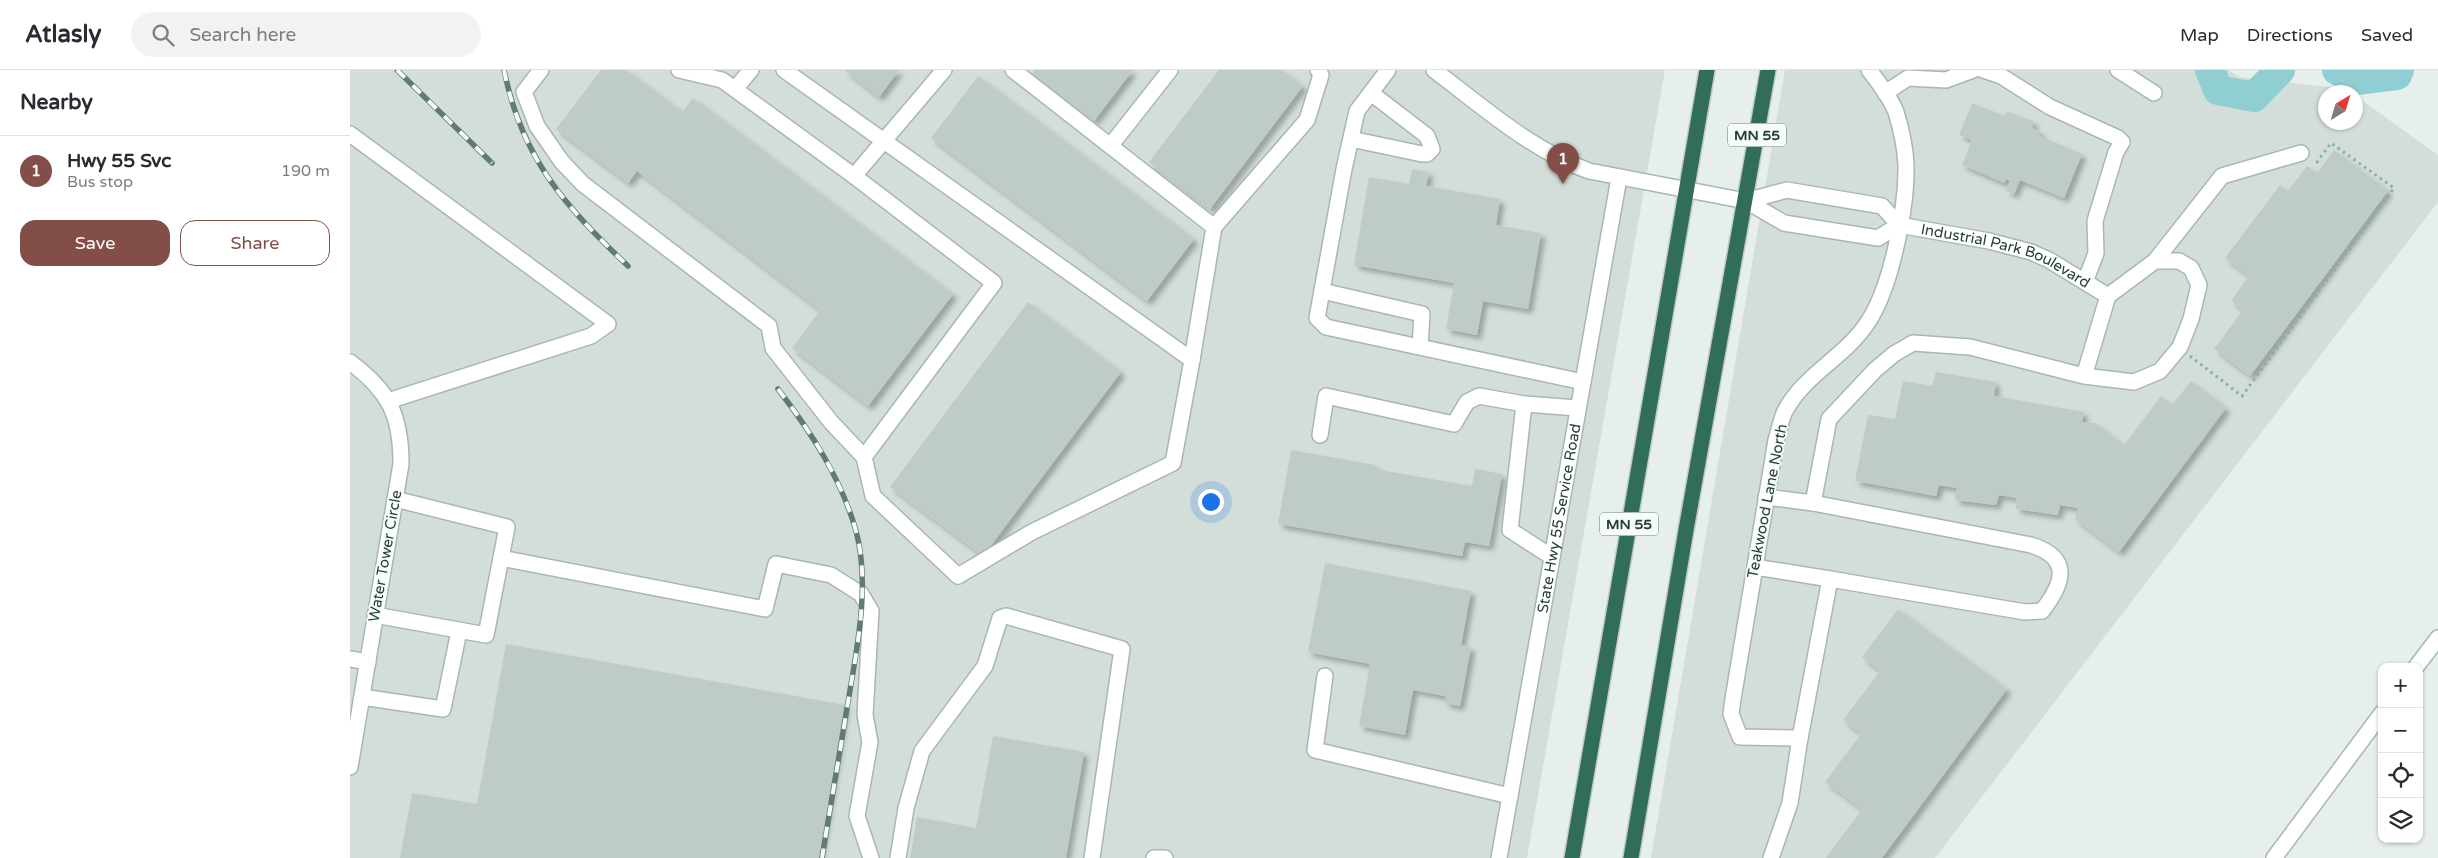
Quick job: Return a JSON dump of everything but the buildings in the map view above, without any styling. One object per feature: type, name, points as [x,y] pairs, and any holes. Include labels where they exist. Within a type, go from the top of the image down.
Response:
[{"type":"highway","name":"MN 55","points":[[1572,858],[1707,70]]},
{"type":"highway","name":"MN 55","points":[[1631,858],[1686,530],[1768,70]]},
{"type":"street","points":[[541,70],[524,92],[537,126],[562,162],[582,184],[768,326],[773,348],[832,422],[864,458],[873,496],[958,576],[1032,532],[1173,463],[1214,227],[1307,120],[1321,75],[1318,70]]},
{"type":"street","points":[[679,70],[722,80],[854,176],[994,283],[864,458]]},
{"type":"street","points":[[735,89],[751,70]]},
{"type":"street","points":[[784,70],[1192,360]]},
{"type":"street","points":[[854,176],[944,70]]},
{"type":"street","points":[[1013,70],[1214,227]]},
{"type":"street","points":[[1111,145],[1170,70]]},
{"type":"street","points":[[1388,70],[1357,111],[1317,318],[1326,327],[1583,382]]},
{"type":"street","name":"Industrial Park Boulevard","points":[[1434,70],[1515,131],[1551,154],[1589,171],[1746,201],[1784,223],[1878,238],[1899,225]]},
{"type":"street","name":"Teakwood Lane North","points":[[1800,738],[1740,737],[1731,714],[1776,440],[1785,412],[1802,387],[1848,349],[1866,324],[1881,298],[1899,225],[1905,158],[1895,110],[1886,93],[1869,70]]},
{"type":"street","points":[[1886,93],[1908,78],[1946,80],[1973,70]]},
{"type":"street","points":[[1983,70],[2001,76],[2050,107],[2118,138],[2122,142],[2116,152],[2095,222],[2096,252],[2085,282]]},
{"type":"street","points":[[2118,70],[2154,93]]},
{"type":"street","points":[[1351,139],[1422,154],[1430,152],[1432,148],[1427,136],[1371,93]]},
{"type":"street","points":[[350,134],[608,324],[591,336],[388,401]]},
{"type":"street","points":[[2084,376],[2108,296],[2155,261],[2222,176],[2301,153]]},
{"type":"street","name":"State Hwy 55 Service Road","points":[[1499,858],[1619,178]]},
{"type":"street","name":"Industrial Park Boulevard","points":[[1746,201],[1787,190],[1882,206],[1899,225],[1990,241],[2031,252],[2108,296]]},
{"type":"street","points":[[1813,503],[1829,419],[1875,370],[1894,354],[1912,343],[1970,346],[2084,376],[2134,382],[2160,371],[2180,347],[2191,319],[2199,285],[2191,268],[2179,261],[2155,261]]},
{"type":"street","points":[[1322,291],[1422,314],[1420,347]]},
{"type":"street","name":"Water Tower Circle","points":[[350,362],[382,390],[395,413],[401,437],[401,464],[362,697],[352,739],[350,767]]},
{"type":"street","points":[[1320,435],[1326,396],[1454,424],[1467,402],[1479,396],[1524,404],[1578,408]]},
{"type":"street","points":[[1524,404],[1510,530],[1552,557]]},
{"type":"street","points":[[1755,567],[2025,612],[2042,612],[2051,600],[2061,579],[2059,562],[2047,550],[2031,545],[1813,503],[1766,497]]},
{"type":"street","points":[[375,615],[486,636],[507,528],[395,499]]},
{"type":"street","points":[[501,558],[765,609],[776,564],[831,575],[861,594],[871,611],[865,715],[870,742],[857,816],[870,858]]},
{"type":"street","points":[[1771,858],[1790,803],[1800,738],[1830,579]]},
{"type":"street","points":[[898,858],[906,808],[922,751],[985,666],[1000,618],[1006,616],[1122,649],[1092,858]]},
{"type":"street","points":[[362,697],[443,709],[459,631]]},
{"type":"street","points":[[2419,663],[2438,638]]},
{"type":"street","points":[[350,659],[368,662]]},
{"type":"street","points":[[1325,676],[1315,750],[1510,796]]},
{"type":"street","points":[[2274,858],[2378,718]]},
{"type":"street","points":[[1154,858],[1165,858]]},
{"type":"path","points":[[2180,347],[2242,396],[2394,188],[2331,143],[2317,162],[2301,153]]},
{"type":"shaded area","points":[[350,70],[1665,70],[1527,858],[350,858]]},
{"type":"shaded area","points":[[1785,70],[2229,70],[2239,77],[2318,86],[2318,130],[2363,130],[2363,101],[2438,155],[2438,202],[1935,858],[1651,858]]},
{"type":"waterway","points":[[2210,70],[2218,90],[2254,97],[2280,70]]},
{"type":"waterway","points":[[2337,70],[2356,80],[2397,75],[2399,70]]},
{"type":"railway","points":[[397,70],[492,163]]},
{"type":"railway","points":[[504,70],[512,102],[522,130],[549,179],[585,223],[628,266]]},
{"type":"railway","points":[[778,389],[824,456],[850,511],[860,552],[862,574],[861,620],[822,858]]},
{"type":"place","name":"Hwy 55 Svc","points":[[1563,184]]}]
